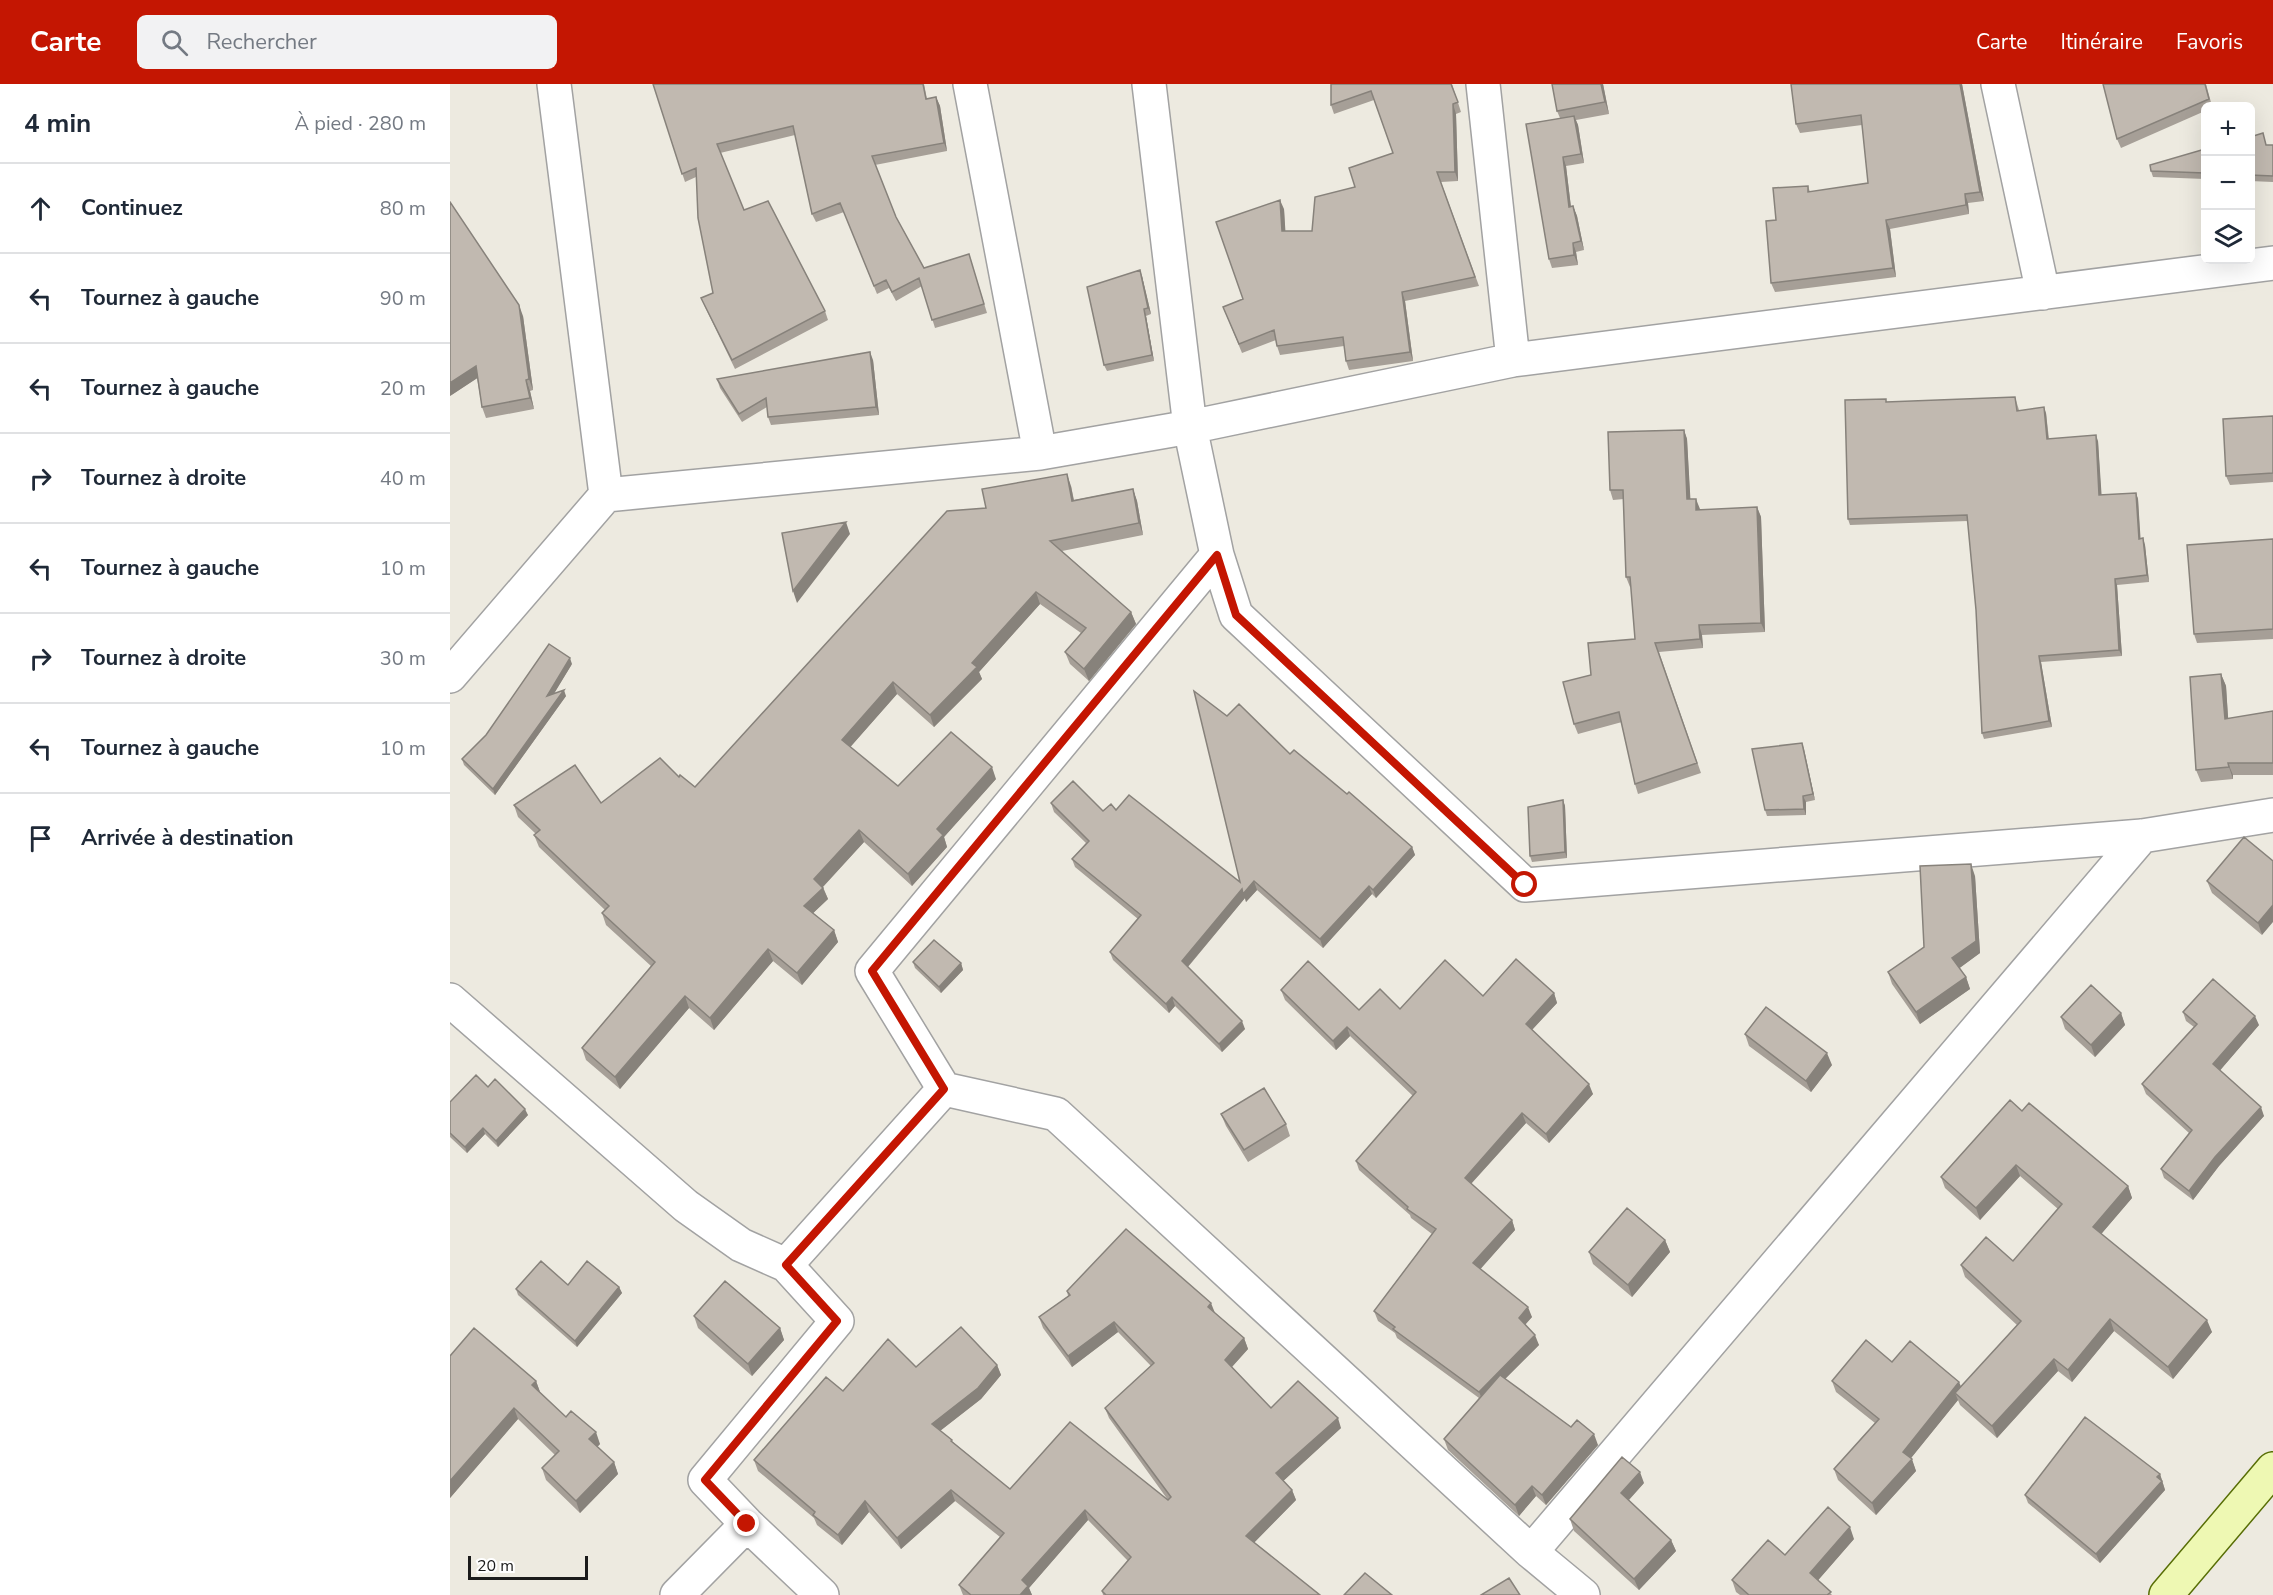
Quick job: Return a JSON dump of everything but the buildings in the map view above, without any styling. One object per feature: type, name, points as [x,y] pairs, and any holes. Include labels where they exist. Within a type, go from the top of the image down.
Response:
[{"type":"street","points":[[554,84],[606,495]]},
{"type":"street","points":[[970,84],[1040,453]]},
{"type":"street","points":[[1149,84],[1190,427],[1217,555],[1236,615],[1525,885],[2142,836],[2273,815]]},
{"type":"street","points":[[1483,84],[1513,360]]},
{"type":"street","points":[[1998,84],[2043,293]]},
{"type":"street","points":[[450,676],[606,495],[1040,453],[1190,427],[1513,360],[2273,263]]},
{"type":"street","points":[[1217,555],[872,971],[944,1089],[1056,1114],[1531,1552],[1583,1595]]},
{"type":"street","points":[[1531,1552],[2142,836]]},
{"type":"street","points":[[450,1000],[686,1206],[741,1245],[786,1265],[837,1321],[705,1480],[747,1524],[822,1595]]},
{"type":"street","points":[[786,1265],[944,1089]]},
{"type":"street","points":[[2166,1595],[2273,1469]]},
{"type":"street","points":[[677,1595],[747,1524]]},
{"type":"route","points":[[747,1524],[705,1480],[837,1321],[786,1265],[944,1089],[872,971],[1217,555],[1236,615],[1525,885]]}]
